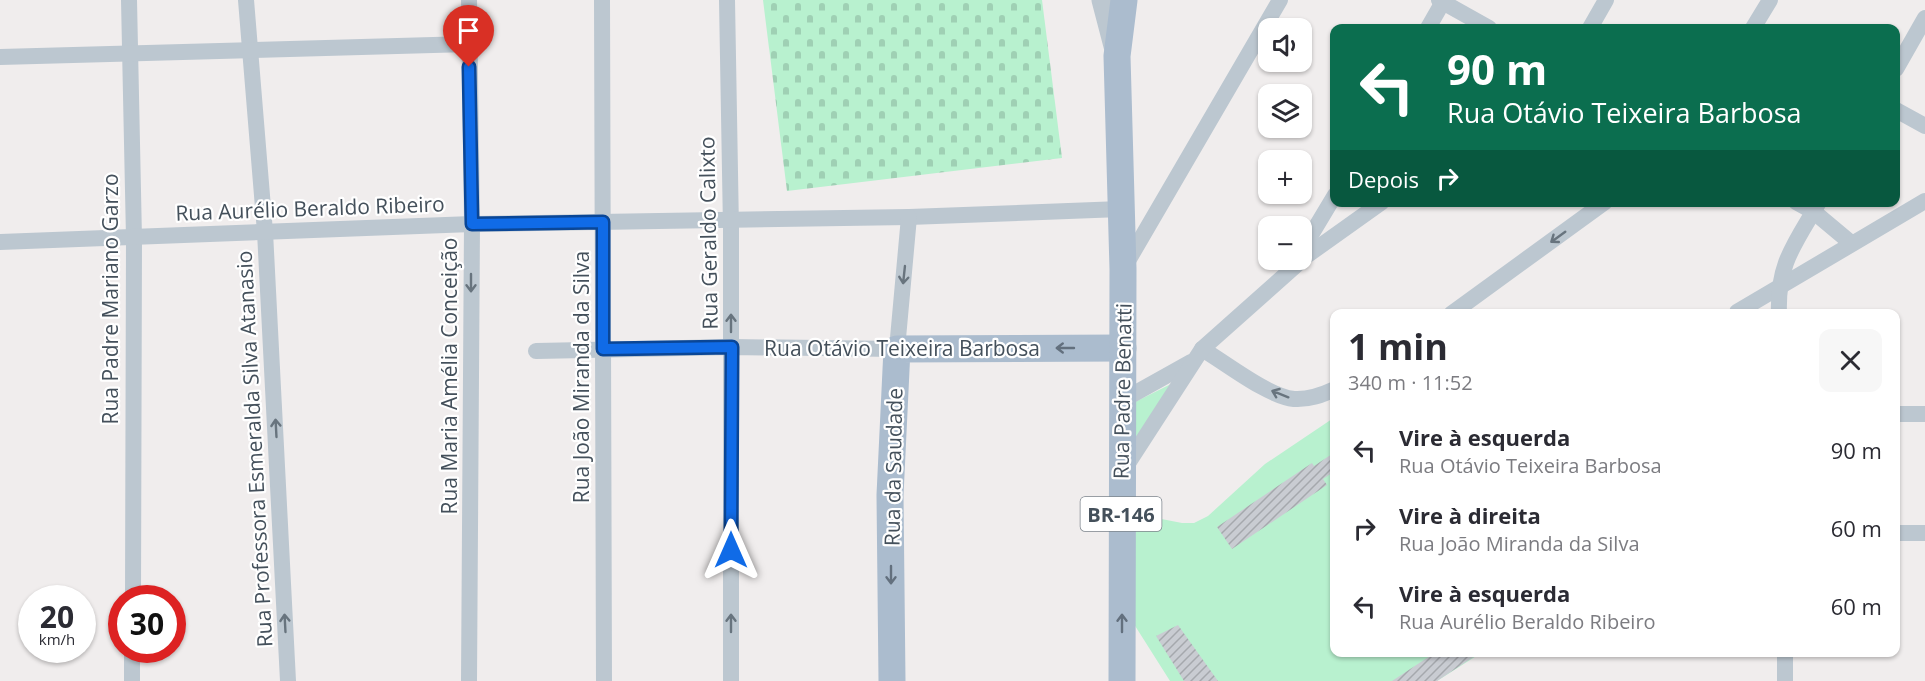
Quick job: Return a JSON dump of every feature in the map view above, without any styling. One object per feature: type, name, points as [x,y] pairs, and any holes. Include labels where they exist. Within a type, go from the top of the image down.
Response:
[{"type":"main road","name":"BR-146","points":[[1112,3],[1117,56],[1121,209]]},
{"type":"main road","name":"Rua Padre Benatti","points":[[1121,209],[1123,269],[1122,681]]},
{"type":"main road","name":"Rua Otávio Teixeira Barbosa","points":[[897,349],[1123,348]]},
{"type":"main road","name":"Rua da Saudade","points":[[892,681],[890,495],[897,349]]},
{"type":"street","name":"Rua Padre Mariano Garzo","points":[[129,0],[134,238],[133,585]]},
{"type":"street","name":"Rua Professora Esmeralda Silva Atanasio","points":[[246,0],[265,232],[288,681]]},
{"type":"street","name":"Rua Maria Amélia Conceição","points":[[469,0],[472,224],[469,681]]},
{"type":"street","name":"Rua João Miranda da Silva","points":[[602,0],[604,681]]},
{"type":"street","name":"Rua Geraldo Calixto","points":[[726,0],[732,347],[731,681]]},
{"type":"street","points":[[1123,269],[1280,0]]},
{"type":"street","points":[[1592,24],[1606,0]]},
{"type":"street","points":[[1756,24],[1770,0]]},
{"type":"street","points":[[1430,24],[1442,1],[1482,24]]},
{"type":"street","points":[[1900,62],[1925,18]]},
{"type":"street","points":[[0,57],[469,44]]},
{"type":"street","points":[[1900,112],[1925,126]]},
{"type":"street","points":[[1742,309],[1925,201]]},
{"type":"street","points":[[1312,233],[1330,203]]},
{"type":"street","points":[[1358,207],[1366,214]]},
{"type":"street","points":[[1312,251],[1375,207]]},
{"type":"street","points":[[1458,309],[1598,207]]},
{"type":"street","points":[[1779,309],[1778,286],[1790,251],[1816,207],[1851,243]]},
{"type":"street","name":"Rua Aurélio Beraldo Ribeiro","points":[[0,242],[472,224],[909,217],[1121,209]]},
{"type":"street","name":"Rua da Saudade","points":[[897,349],[909,217]]},
{"type":"street","points":[[1121,474],[1202,348],[1288,270]]},
{"type":"street","name":"Rua Otávio Teixeira Barbosa","points":[[536,351],[732,347],[897,349]]},
{"type":"street","points":[[1202,348],[1278,395],[1295,399],[1317,397],[1330,391]]},
{"type":"street","points":[[1123,399],[1191,362]]},
{"type":"street","points":[[1900,414],[1925,414]]},
{"type":"street","points":[[1900,533],[1925,533]]},
{"type":"street","points":[[1785,657],[1785,681]]},
{"type":"street","points":[[132,663],[132,681]]},
{"type":"green space","points":[[763,0],[1042,0],[1062,158],[787,191]]},
{"type":"green space","points":[[1173,383],[1133,444],[1133,403]]},
{"type":"green space","points":[[1330,420],[1330,657],[1475,657],[1437,681],[1170,681],[1132,621],[1136,514],[1182,523],[1194,523],[1208,516],[1265,464]]},
{"type":"building","points":[[1330,455],[1330,474],[1323,479],[1327,485],[1232,549],[1217,527],[1312,463],[1314,466]]},
{"type":"building","points":[[1178,625],[1218,681],[1184,681],[1156,636]]},
{"type":"building","points":[[1428,657],[1473,657],[1437,681],[1392,681]]},
{"type":"route","points":[[469,67],[472,224],[603,222],[603,349],[732,347],[731,550]]}]
